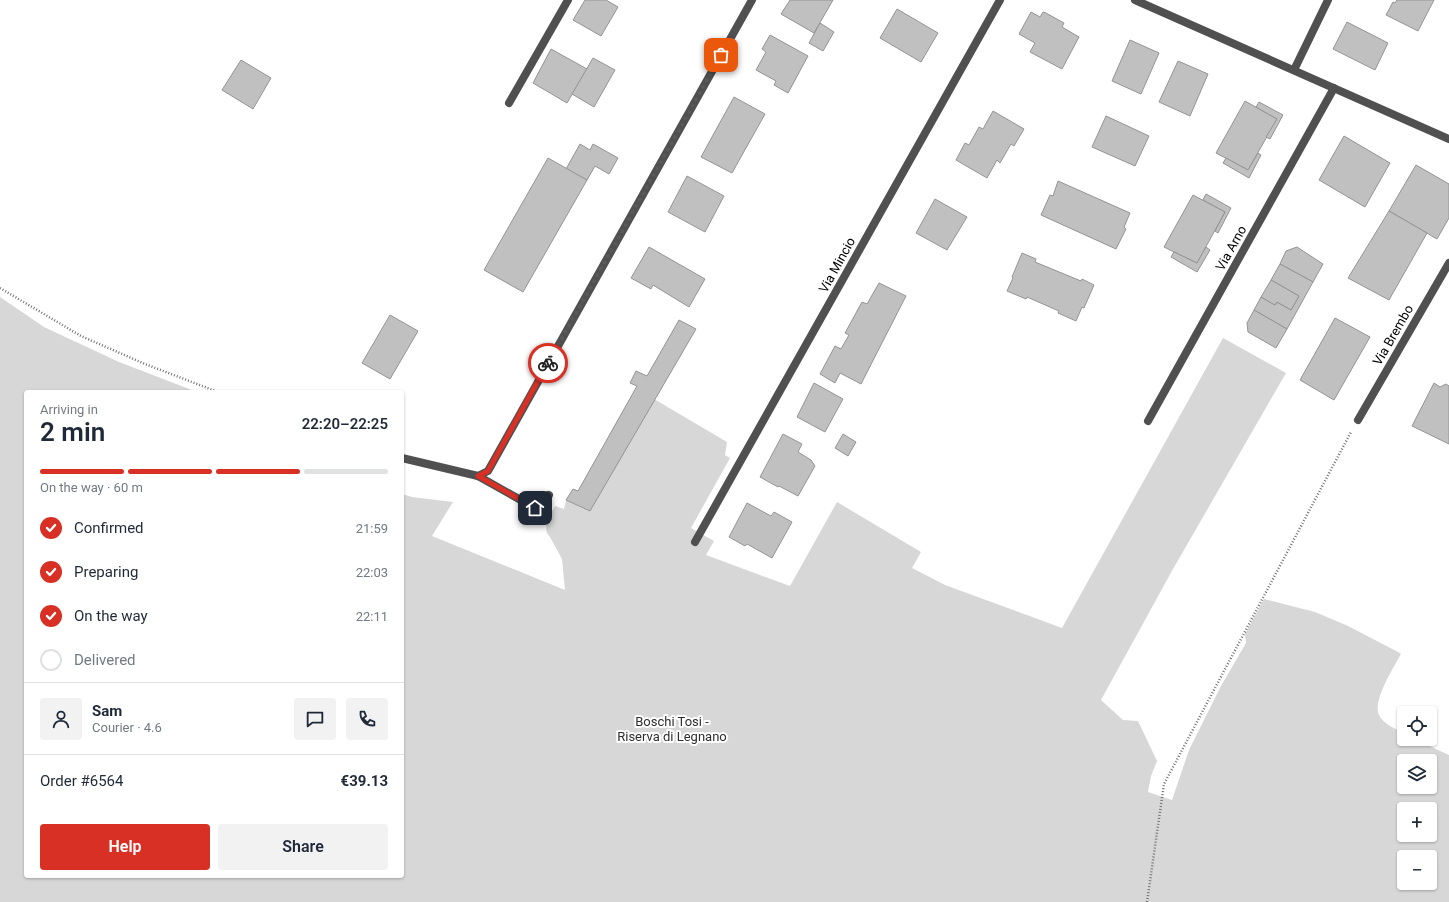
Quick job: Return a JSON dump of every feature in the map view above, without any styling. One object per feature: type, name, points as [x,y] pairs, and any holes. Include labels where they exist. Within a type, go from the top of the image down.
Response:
[{"type":"street","points":[[509,103],[568,0]]},
{"type":"street","points":[[478,476],[488,471],[752,0]]},
{"type":"street","name":"Via Mincio","points":[[695,542],[1000,0]]},
{"type":"street","points":[[1135,0],[1449,139]]},
{"type":"street","points":[[1294,70],[1328,0]]},
{"type":"street","name":"Via Arno","points":[[1148,420],[1334,88]]},
{"type":"street","name":"Via Brembo","points":[[1358,420],[1449,263]]},
{"type":"street","points":[[404,458],[478,476],[535,508],[541,508],[549,495]]},
{"type":"path","points":[[0,288],[82,336],[145,364],[213,390]]},
{"type":"path","points":[[1147,902],[1164,784],[1358,420]]},
{"type":"green space","name":"Boschi Tosi - Riserva di Legnano","points":[[0,297],[44,327],[119,362],[192,390],[24,390],[24,878],[404,878],[404,495],[453,502],[432,536],[565,590],[562,559],[547,534],[547,522],[555,506],[564,509],[566,500],[589,511],[654,399],[727,442],[725,455],[730,458],[691,528],[714,541],[706,555],[790,586],[837,502],[921,552],[912,568],[945,585],[1062,628],[1223,338],[1286,373],[1173,569],[1101,700],[1123,720],[1138,721],[1157,761],[1151,776],[1148,792],[1172,800],[1189,750],[1221,686],[1246,643],[1245,634],[1264,599],[1315,612],[1348,626],[1401,654],[1389,675],[1378,701],[1379,715],[1387,724],[1397,730],[1397,746],[1429,746],[1449,755],[1449,902],[0,902]]},
{"type":"building","points":[[585,0],[606,0],[618,7],[601,36],[573,20]]},
{"type":"building","points":[[790,0],[833,0],[814,33],[781,14]]},
{"type":"building","points":[[1397,0],[1434,0],[1418,31],[1386,15],[1393,2],[1395,3]]},
{"type":"building","points":[[897,9],[938,33],[921,62],[880,38]]},
{"type":"building","points":[[1031,12],[1040,17],[1043,12],[1046,13],[1064,23],[1062,27],[1079,37],[1062,69],[1030,52],[1035,43],[1019,34]]},
{"type":"building","points":[[1347,22],[1388,43],[1375,70],[1333,49]]},
{"type":"building","points":[[820,23],[834,32],[823,51],[809,43]]},
{"type":"building","points":[[770,35],[808,56],[788,93],[774,85],[776,81],[756,70],[766,52],[762,49]]},
{"type":"building","points":[[1130,40],[1159,53],[1141,94],[1112,81]]},
{"type":"building","points":[[551,49],[587,69],[567,103],[533,83]]},
{"type":"building","points":[[593,58],[615,70],[594,107],[572,94]]},
{"type":"building","points":[[241,60],[271,78],[253,109],[222,90]]},
{"type":"building","points":[[1178,61],[1208,74],[1190,116],[1159,102]]},
{"type":"building","points":[[734,97],[765,114],[732,173],[701,157]]},
{"type":"building","points":[[1245,101],[1277,119],[1248,170],[1216,153]]},
{"type":"building","points":[[1259,102],[1283,115],[1270,139],[1266,137],[1277,119],[1256,107]]},
{"type":"building","points":[[993,111],[1024,129],[1014,146],[1011,144],[1000,163],[997,160],[987,178],[956,160],[965,143],[969,145],[979,127],[983,129]]},
{"type":"building","points":[[1106,116],[1149,136],[1135,166],[1092,147]]},
{"type":"building","points":[[1344,136],[1390,163],[1365,207],[1319,180]]},
{"type":"building","points":[[580,144],[590,150],[593,144],[618,158],[609,174],[595,166],[587,180],[566,169]]},
{"type":"building","points":[[1258,153],[1261,155],[1249,178],[1223,163],[1226,158],[1248,170]]},
{"type":"building","points":[[548,158],[587,180],[523,292],[484,270]]},
{"type":"building","points":[[1416,165],[1449,184],[1449,218],[1437,239],[1389,211]]},
{"type":"building","points":[[687,176],[724,196],[705,232],[668,212]]},
{"type":"building","points":[[1058,181],[1130,213],[1124,227],[1126,229],[1116,249],[1041,215],[1050,195],[1053,196]]},
{"type":"building","points":[[1206,194],[1231,208],[1218,233],[1215,231],[1225,212],[1203,200]]},
{"type":"building","points":[[1193,195],[1225,212],[1197,263],[1164,247]]},
{"type":"building","points":[[935,199],[967,217],[947,250],[916,233]]},
{"type":"building","points":[[1389,211],[1427,233],[1389,300],[1348,278]]},
{"type":"building","points":[[649,247],[705,279],[689,307],[653,285],[651,289],[631,278]]},
{"type":"building","points":[[1206,247],[1210,250],[1197,272],[1171,257],[1174,252],[1197,263]]},
{"type":"building","points":[[1297,247],[1323,264],[1313,282],[1280,264],[1286,251]]},
{"type":"building","points":[[1022,253],[1036,259],[1035,262],[1081,281],[1082,279],[1094,285],[1084,308],[1082,307],[1076,321],[1058,313],[1059,311],[1027,297],[1026,299],[1007,291]]},
{"type":"building","points":[[1280,264],[1313,282],[1287,329],[1254,310],[1261,297],[1275,305],[1277,302],[1291,310],[1299,296],[1271,280]]},
{"type":"building","points":[[1271,280],[1299,296],[1291,310],[1277,302],[1275,305],[1261,297]]},
{"type":"building","points":[[879,283],[906,296],[861,384],[840,373],[835,383],[820,374],[835,346],[841,349],[849,335],[845,333],[862,302],[867,304]]},
{"type":"building","points":[[1254,310],[1287,329],[1276,348],[1248,332],[1247,323]]},
{"type":"building","points":[[390,315],[418,331],[390,379],[362,363]]},
{"type":"building","points":[[1335,318],[1370,337],[1334,400],[1300,380]]},
{"type":"building","points":[[679,320],[696,329],[590,511],[566,500],[573,489],[578,491],[637,386],[630,383],[636,371],[647,376]]},
{"type":"building","points":[[814,383],[843,399],[825,432],[797,417]]},
{"type":"building","points":[[1434,383],[1440,387],[1446,384],[1449,386],[1449,444],[1412,426]]},
{"type":"building","points":[[783,434],[802,444],[798,452],[811,460],[815,466],[798,496],[760,477]]},
{"type":"building","points":[[843,434],[856,442],[848,456],[835,448]]},
{"type":"building","points":[[747,503],[771,516],[774,512],[792,522],[772,558],[747,544],[745,546],[729,537]]},
{"type":"way so far","points":[[548,363],[721,55]]},
{"type":"route","points":[[535,508],[478,476],[488,471],[548,363]]}]
